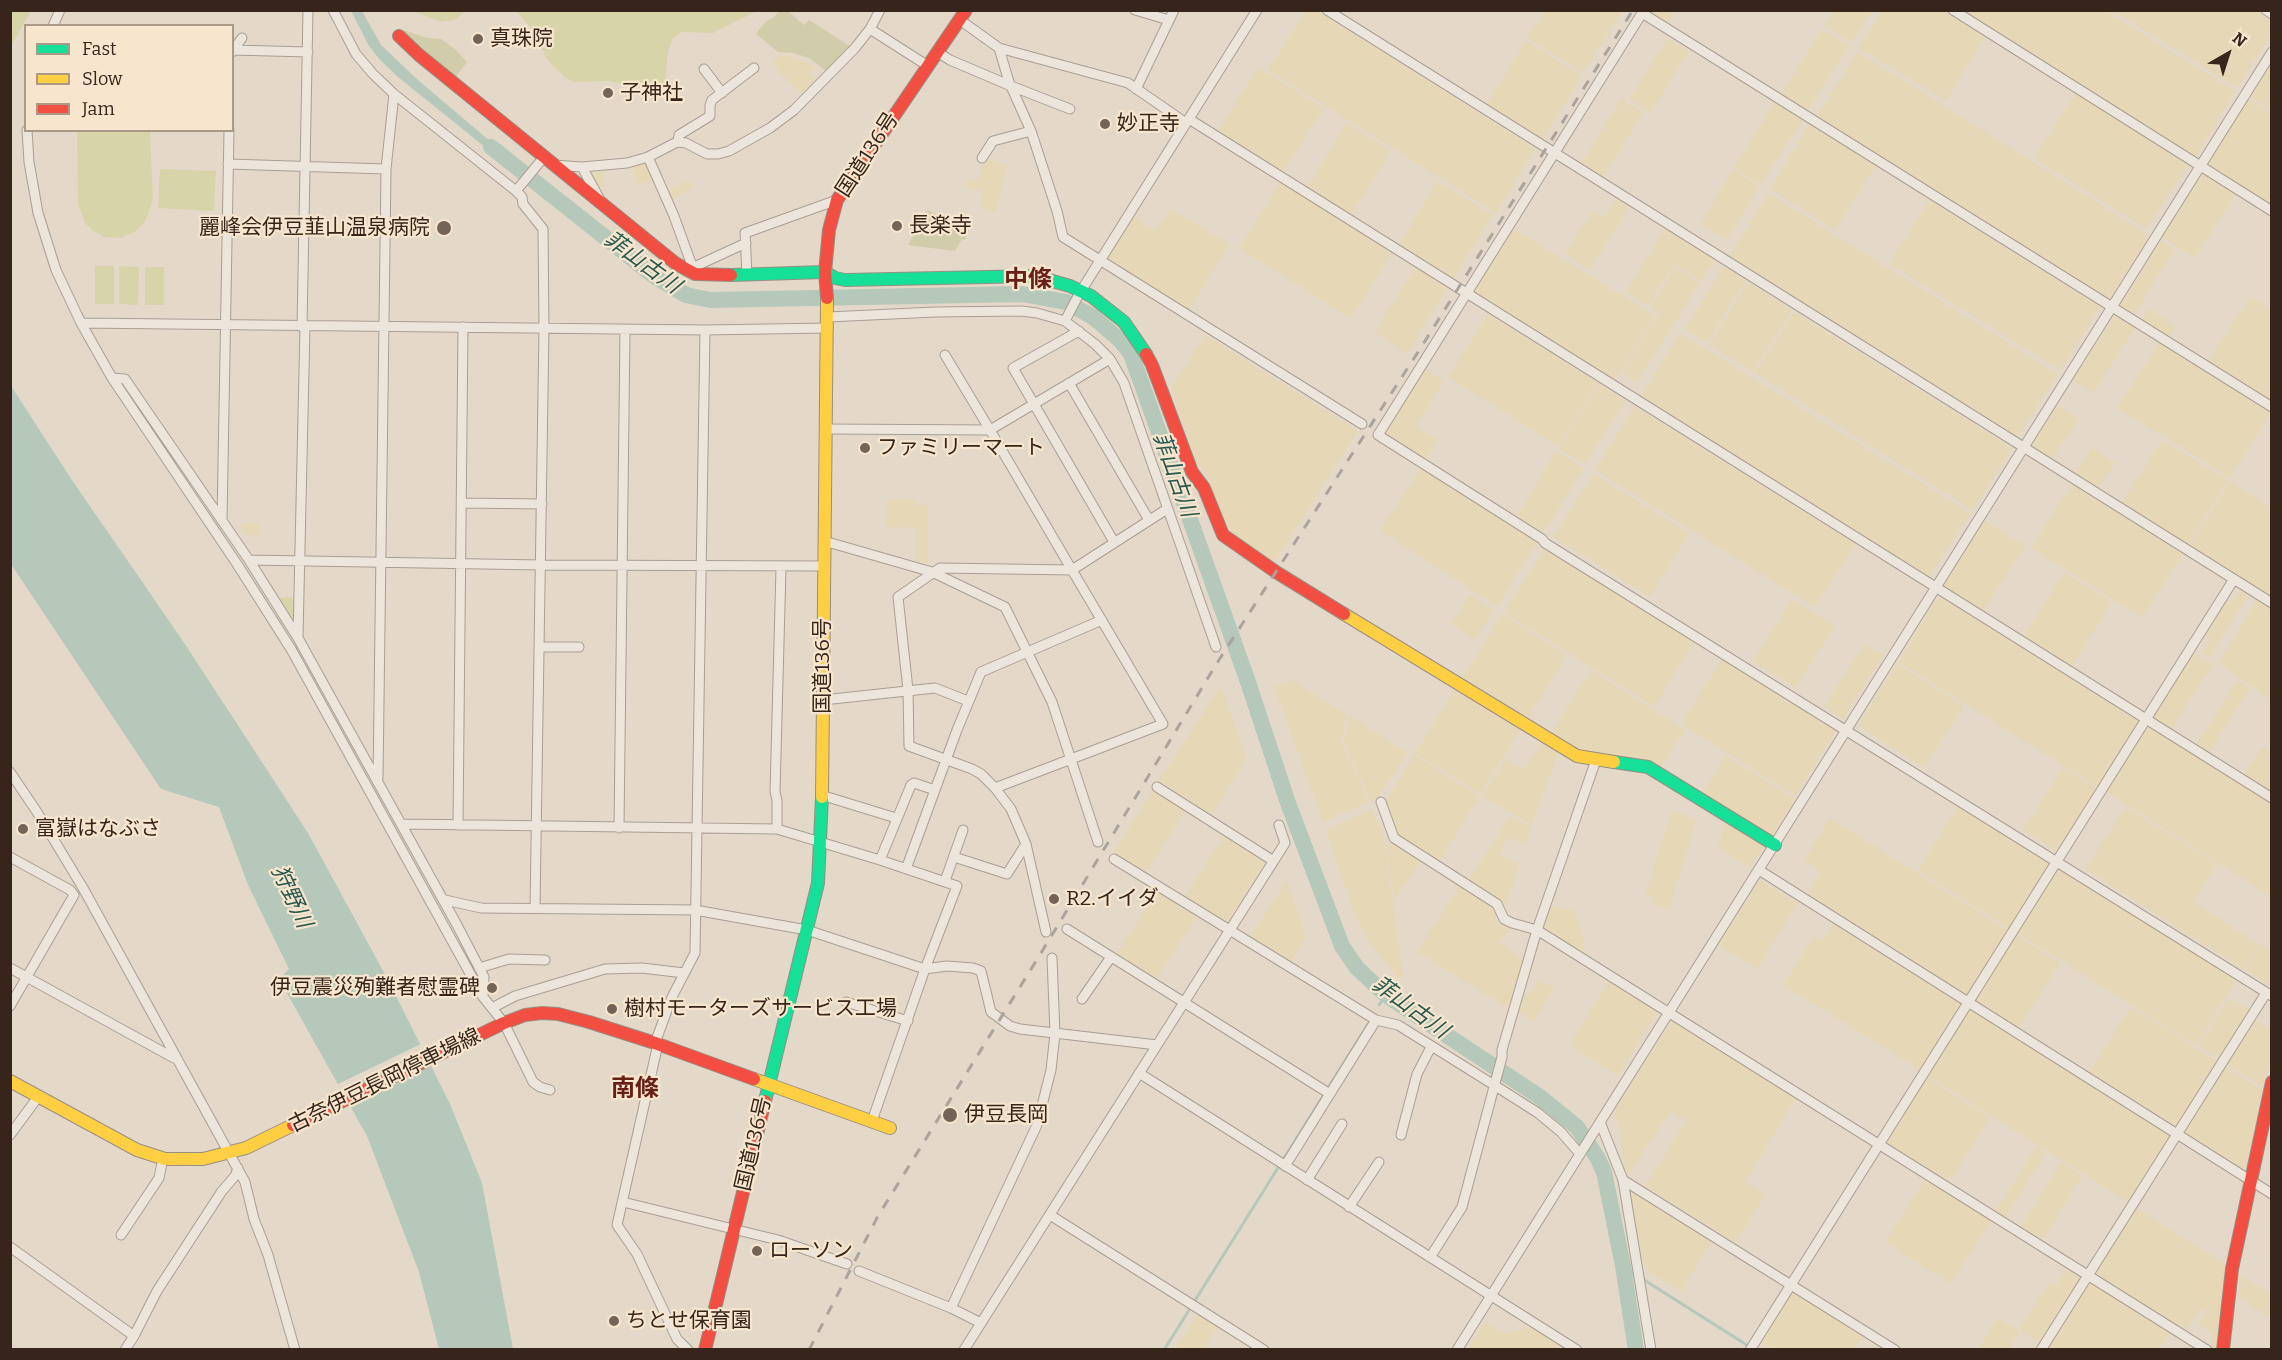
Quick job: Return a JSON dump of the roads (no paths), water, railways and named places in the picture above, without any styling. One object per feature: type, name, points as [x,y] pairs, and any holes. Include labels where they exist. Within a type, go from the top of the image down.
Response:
[{"type":"main road","name":"国道136号","points":[[705,1350],[818,883],[821,841],[828,318],[826,277],[829,231],[837,200],[844,186],[963,15]]},
{"type":"main road","points":[[399,36],[418,55],[546,161],[675,263],[694,271],[716,276],[826,277],[841,280],[1008,274],[1035,276],[1097,300],[1124,322],[1152,365],[1192,472],[1204,488],[1223,535],[1276,572],[1577,756],[1648,767],[1775,845]]},
{"type":"main road","name":"古奈伊豆長岡停車場線","points":[[10,1082],[124,1145],[163,1158],[186,1160],[246,1148],[525,1014],[558,1014],[656,1043],[890,1128]]},
{"type":"main road","points":[[2223,1350],[2232,1269],[2271,1082]]},
{"type":"street","points":[[54,24],[60,10]]},
{"type":"street","points":[[298,638],[308,10]]},
{"type":"street","points":[[333,10],[364,64],[394,94],[516,191],[522,197],[523,204],[543,229],[542,565],[535,908]]},
{"type":"street","points":[[516,191],[546,161],[582,167],[627,163],[648,158],[678,142],[712,155],[729,151],[747,142],[794,110],[855,48],[870,29],[880,10]]},
{"type":"street","points":[[1135,10],[1169,21]]},
{"type":"street","points":[[1136,88],[1174,10]]},
{"type":"street","points":[[1066,320],[1080,292],[1257,10]]},
{"type":"street","points":[[1327,10],[2271,603]]},
{"type":"street","points":[[1953,10],[2271,211]]},
{"type":"street","points":[[2266,10],[2271,14]]},
{"type":"street","points":[[2041,1350],[2177,1132],[2269,994],[1545,543],[1378,435],[1643,12],[2271,407]]},
{"type":"street","points":[[963,15],[999,48],[1128,83],[2271,798]]},
{"type":"street","points":[[870,29],[928,66]]},
{"type":"street","points":[[234,50],[242,38]]},
{"type":"street","points":[[999,48],[1011,86],[1031,131],[1055,203],[1063,237],[1362,424]]},
{"type":"street","points":[[234,51],[308,52]]},
{"type":"street","points":[[938,52],[950,60],[1070,109]]},
{"type":"street","points":[[1457,1350],[2271,52]]},
{"type":"street","points":[[678,142],[679,135],[710,116],[710,102],[754,68]]},
{"type":"street","points":[[704,69],[722,93]]},
{"type":"street","points":[[378,781],[386,169],[394,94]]},
{"type":"street","points":[[982,158],[993,141],[1031,131]]},
{"type":"street","points":[[27,132],[29,162],[38,213],[56,270],[81,323],[112,378],[291,649],[483,998],[504,1023],[533,1082],[550,1090]]},
{"type":"street","points":[[222,521],[229,132]]},
{"type":"street","points":[[648,158],[694,271],[746,243]]},
{"type":"street","points":[[228,164],[386,169]]},
{"type":"street","points":[[582,167],[603,205]]},
{"type":"street","points":[[747,275],[745,233],[837,200]]},
{"type":"street","points":[[81,323],[705,330],[828,318],[935,312],[1021,311],[1066,320],[1110,359],[1124,383],[1216,647]]},
{"type":"street","points":[[459,825],[463,327]]},
{"type":"street","points":[[619,828],[625,330]]},
{"type":"street","points":[[688,1350],[676,1339],[637,1254],[618,1228],[656,1043],[684,973],[695,953],[705,330]]},
{"type":"street","points":[[1079,331],[1013,368],[1114,542]]},
{"type":"street","points":[[945,355],[1163,724],[995,788]]},
{"type":"street","points":[[825,429],[990,430],[1110,359]]},
{"type":"street","points":[[112,378],[125,379],[249,560],[298,638],[445,900],[484,977],[483,998]]},
{"type":"street","points":[[1069,383],[1149,520]]},
{"type":"street","points":[[462,504],[542,504]]},
{"type":"street","points":[[1046,933],[1026,844],[1011,809],[995,788],[978,772],[909,746],[908,690],[897,598],[940,568],[1072,570],[1167,508]]},
{"type":"street","points":[[824,541],[932,572],[1005,607],[1052,702],[1098,842]]},
{"type":"street","points":[[249,560],[622,566],[824,566]]},
{"type":"street","points":[[777,829],[775,780],[781,567]]},
{"type":"street","points":[[1750,1350],[2234,579]]},
{"type":"street","points":[[906,869],[968,701],[981,672],[1102,620]]},
{"type":"street","points":[[540,647],[579,647]]},
{"type":"street","points":[[823,700],[939,688],[968,701]]},
{"type":"street","points":[[1431,1256],[1462,1207],[1502,1050],[1537,930],[1596,760]]},
{"type":"street","points":[[10,772],[38,812],[83,888],[176,1060],[246,1182],[254,1219],[268,1255],[295,1350]]},
{"type":"street","points":[[880,860],[912,784],[935,790]]},
{"type":"street","points":[[1157,787],[1272,860]]},
{"type":"street","points":[[821,795],[897,818]]},
{"type":"street","points":[[1381,802],[1394,838],[1497,904],[1504,919],[1537,930],[1670,1011],[2207,1350]]},
{"type":"street","points":[[403,825],[777,829],[821,841],[957,886],[925,969],[872,1121]]},
{"type":"street","points":[[964,1350],[1272,860],[1285,843],[1279,825]]},
{"type":"street","points":[[945,881],[963,830]]},
{"type":"street","points":[[954,856],[1007,874],[1026,844]]},
{"type":"street","points":[[10,857],[70,890],[74,895],[10,1006]]},
{"type":"street","points":[[1114,859],[1376,1020],[1398,1025],[1431,1047],[1495,1083],[1545,1119],[1581,1152]]},
{"type":"street","points":[[1759,870],[2177,1132],[2271,1194]]},
{"type":"street","points":[[445,900],[481,908],[695,910],[807,930],[925,969],[948,966],[981,971],[991,1012],[1020,1029],[1157,1045]]},
{"type":"street","points":[[1067,929],[1330,1094]]},
{"type":"street","points":[[1082,999],[1111,957]]},
{"type":"street","points":[[951,1308],[1037,1125],[1052,1070],[1055,1034],[1052,958]]},
{"type":"street","points":[[479,968],[509,959],[545,960]]},
{"type":"street","points":[[10,968],[176,1060]]},
{"type":"street","points":[[492,1008],[514,996],[605,969],[642,968],[684,973]]},
{"type":"street","points":[[846,1002],[908,1022]]},
{"type":"street","points":[[1285,1166],[1376,1020]]},
{"type":"street","points":[[1401,1135],[1417,1074],[1431,1047]]},
{"type":"street","points":[[1139,1073],[1577,1350]]},
{"type":"street","points":[[10,1135],[38,1097]]},
{"type":"street","points":[[1307,1180],[1342,1124]]},
{"type":"street","points":[[1599,1125],[1623,1180],[1651,1350]]},
{"type":"street","points":[[121,1235],[159,1178],[163,1158]]},
{"type":"street","points":[[1349,1207],[1378,1162]]},
{"type":"street","points":[[125,1350],[157,1291],[222,1191],[235,1176],[238,1168]]},
{"type":"street","points":[[1623,1180],[1895,1350]]},
{"type":"street","points":[[623,1202],[734,1228],[791,1244],[846,1264]]},
{"type":"street","points":[[1050,1215],[1264,1350]]},
{"type":"street","points":[[10,1247],[134,1336]]},
{"type":"street","points":[[859,1271],[951,1308],[981,1323]]},
{"type":"water","points":[[351,11],[362,11],[381,45],[418,80],[510,158],[506,164],[380,60],[369,46]]},
{"type":"water","name":"狩野川","points":[[11,386],[74,483],[185,644],[308,833],[387,978],[450,1104],[482,1183],[513,1349],[439,1349],[419,1272],[367,1136],[279,979],[289,969],[248,885],[219,807],[161,789],[11,564]]},
{"type":"waterway","name":"菲山古川","points":[[491,147],[654,276],[686,295],[710,300],[1022,294],[1066,302],[1093,317],[1121,341],[1131,354],[1247,679],[1288,803],[1342,946],[1357,968],[1386,995],[1540,1097],[1577,1127],[1604,1172],[1623,1266],[1636,1350]]},
{"type":"waterway","points":[[1379,1005],[1386,995]]},
{"type":"waterway","points":[[1164,1350],[1368,1024]]},
{"type":"waterway","points":[[1623,1266],[1636,1275]]},
{"type":"waterway","points":[[1641,1278],[1750,1347]]},
{"type":"railway","points":[[809,1350],[878,1216],[1217,663],[1420,349],[1633,10]]},
{"type":"place","name":"真珠院","points":[[478,39]]},
{"type":"place","name":"子神社","points":[[608,93]]},
{"type":"place","name":"妙正寺","points":[[1105,124]]},
{"type":"place","name":"長楽寺","points":[[897,226]]},
{"type":"place","name":"麗峰会伊豆韮山温泉病院","points":[[444,228]]},
{"type":"place","name":"ファミリーマート","points":[[865,448]]},
{"type":"place","name":"富嶽はなぶさ","points":[[23,829]]},
{"type":"place","name":"R2.イイダ","points":[[1054,899]]},
{"type":"place","name":"伊豆震災殉難者慰霊碑","points":[[492,988]]},
{"type":"place","name":"樹村モーターズサービス工場","points":[[612,1009]]},
{"type":"place","name":"伊豆長岡","points":[[950,1115]]},
{"type":"place","name":"ローソン","points":[[757,1251]]},
{"type":"place","name":"ちとせ保育園","points":[[614,1321]]},
{"type":"district","name":"中條","points":[[1028,280]]},
{"type":"district","name":"南條","points":[[635,1089]]}]
